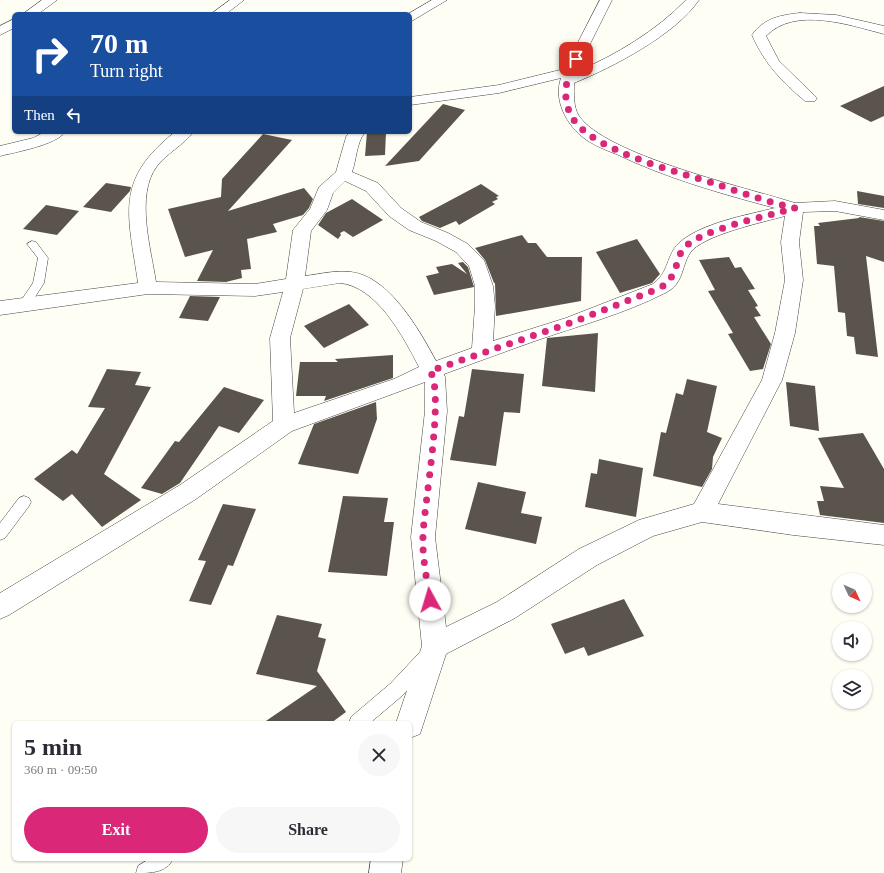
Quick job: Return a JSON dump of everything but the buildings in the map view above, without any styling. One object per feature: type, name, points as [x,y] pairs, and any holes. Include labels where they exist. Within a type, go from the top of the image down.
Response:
[{"type":"street","points":[[32,12],[51,0]]},
{"type":"street","points":[[220,12],[238,0]]},
{"type":"street","points":[[412,17],[441,0]]},
{"type":"street","points":[[606,0],[568,76],[567,104],[572,118],[587,134],[619,151],[663,168],[795,208]]},
{"type":"street","points":[[412,101],[499,89],[592,71],[650,36],[688,6],[693,0]]},
{"type":"street","points":[[810,98],[772,64],[764,51],[759,35],[762,30],[783,18],[799,17],[829,18],[884,30]]},
{"type":"street","points":[[0,32],[12,24]]},
{"type":"street","points":[[0,146],[21,134]]},
{"type":"street","points":[[0,151],[38,141],[53,134]]},
{"type":"street","points":[[148,288],[137,206],[144,174],[164,149],[183,134]]},
{"type":"street","points":[[284,425],[280,338],[295,284],[302,230],[318,210],[325,191],[343,174],[348,161],[351,140],[356,134]]},
{"type":"street","points":[[343,174],[372,187],[395,212],[415,226],[442,237],[462,248],[478,264],[485,292],[482,353]]},
{"type":"street","points":[[0,607],[188,492],[241,457],[284,425],[401,384],[430,371],[573,322],[660,288],[670,282],[685,247],[700,237],[795,208],[807,206],[835,206],[884,215]]},
{"type":"street","points":[[702,512],[772,380],[785,333],[794,280],[790,242],[795,208]]},
{"type":"street","points":[[0,308],[148,288],[255,290],[340,277],[352,278],[365,283],[388,304],[407,326],[430,371],[435,377],[436,411],[423,537],[435,646],[411,721]]},
{"type":"street","points":[[435,646],[506,610],[595,553],[647,528],[702,512],[793,525],[884,535]]},
{"type":"street","points":[[384,873],[386,861]]},
{"type":"lane","points":[[24,305],[38,283],[43,258],[32,244]]},
{"type":"lane","points":[[0,534],[24,502]]},
{"type":"lane","points":[[359,721],[397,689],[435,646]]},
{"type":"lane","points":[[145,873],[161,861]]},
{"type":"route","points":[[430,600],[423,537],[436,411],[435,377],[430,371],[573,322],[660,288],[670,282],[678,267],[680,256],[685,247],[700,237],[735,225],[795,208],[663,168],[619,151],[587,134],[572,118],[567,104],[567,81],[569,72],[576,59]]}]
